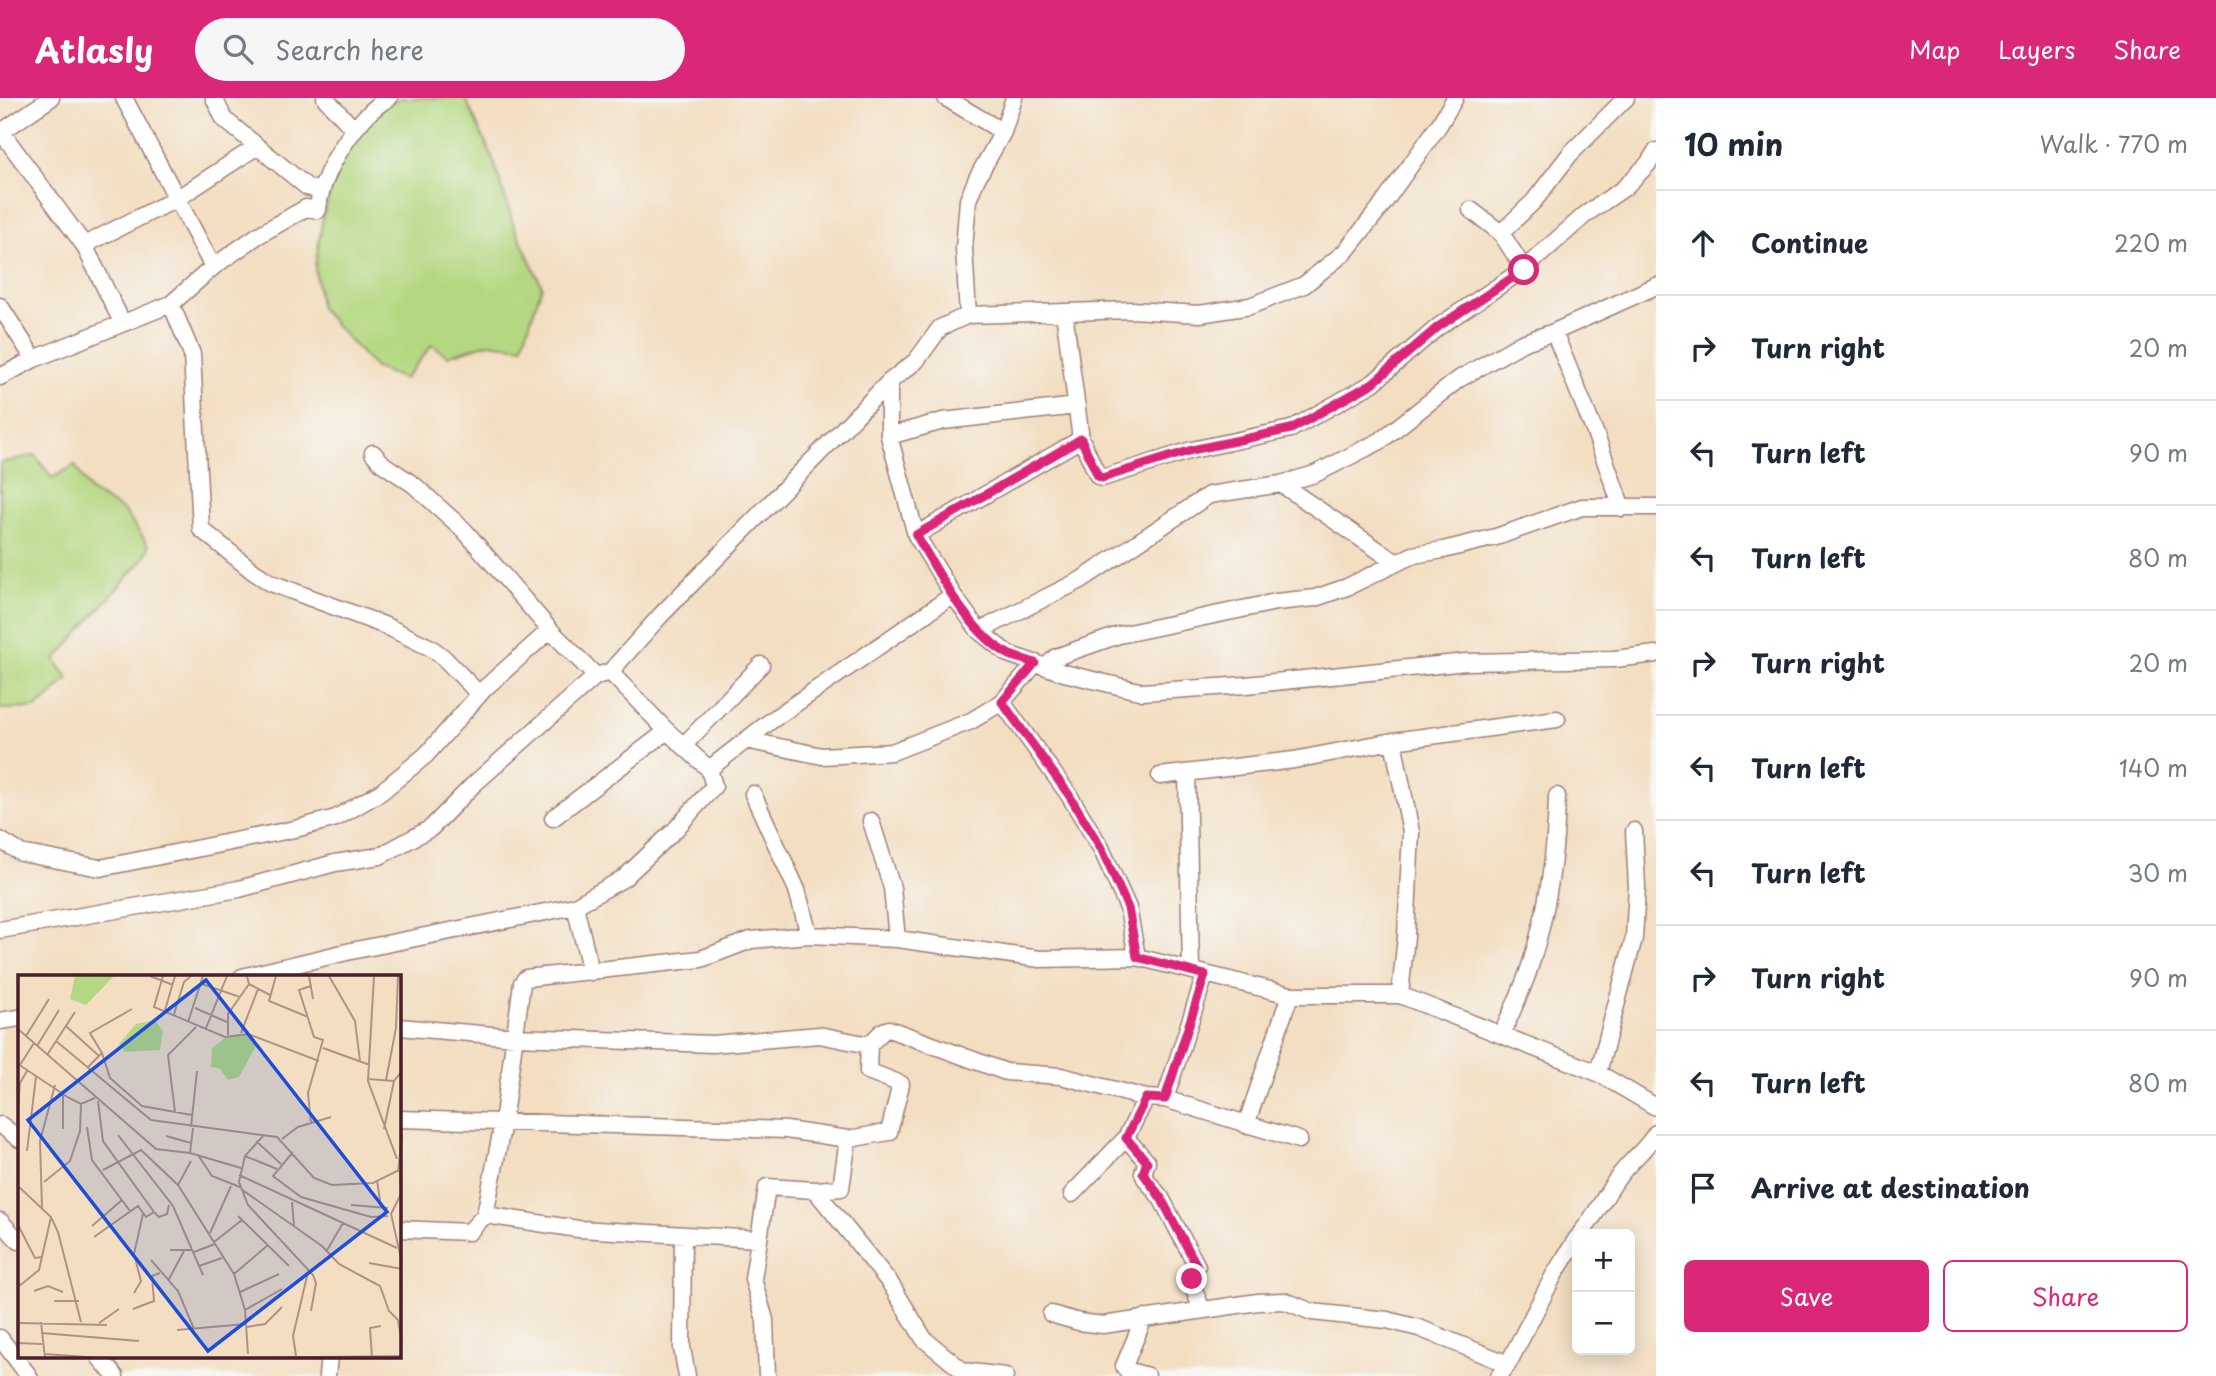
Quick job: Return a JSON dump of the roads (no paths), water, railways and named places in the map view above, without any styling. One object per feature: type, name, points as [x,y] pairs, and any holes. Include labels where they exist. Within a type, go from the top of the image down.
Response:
[{"type":"street","points":[[51,98],[1,131],[85,245],[122,322]]},
{"type":"street","points":[[124,98],[213,267]]},
{"type":"street","points":[[214,98],[224,119],[307,187],[321,191]]},
{"type":"street","points":[[325,98],[348,123],[356,127]]},
{"type":"street","points":[[0,377],[34,359],[171,304],[213,267],[257,236],[306,208],[317,210],[321,191],[356,127],[389,98]]},
{"type":"street","points":[[946,98],[1003,132]]},
{"type":"street","points":[[968,316],[964,248],[968,200],[1003,132],[1014,98]]},
{"type":"street","points":[[0,930],[239,888],[335,863],[380,856],[430,828],[473,785],[603,674],[889,382],[916,361],[940,328],[968,316],[1132,310],[1200,314],[1250,306],[1304,285],[1346,252],[1440,125],[1455,98]]},
{"type":"street","points":[[1501,233],[1534,201],[1570,153],[1615,101]]},
{"type":"street","points":[[85,245],[178,198],[257,147]]},
{"type":"street","points":[[1064,312],[1081,439],[1098,476],[1102,478],[1192,450],[1291,429],[1373,383],[1438,327],[1524,270],[1586,214],[1625,188],[1648,164],[1656,151]]},
{"type":"street","points":[[1471,210],[1501,233],[1524,270]]},
{"type":"street","points":[[979,631],[1081,580],[1209,495],[1281,484],[1315,474],[1380,441],[1460,379],[1522,343],[1656,286]]},
{"type":"street","points":[[171,304],[192,355],[201,529],[271,583],[386,626],[431,648],[479,694]]},
{"type":"street","points":[[0,306],[34,359]]},
{"type":"street","points":[[1554,331],[1622,508]]},
{"type":"street","points":[[889,382],[889,436],[916,535],[979,631],[1008,654],[1143,692],[1246,685],[1466,662],[1654,659]]},
{"type":"street","points":[[889,436],[943,421],[1077,406]]},
{"type":"street","points":[[916,535],[1081,439]]},
{"type":"street","points":[[250,975],[351,951],[575,906],[624,878],[675,830],[714,786],[709,769],[550,630],[464,530],[373,453]]},
{"type":"street","points":[[1281,484],[1396,563]]},
{"type":"street","points":[[746,740],[822,756],[892,751],[971,721],[1002,702],[1041,665],[1119,635],[1276,602],[1315,598],[1348,587],[1413,555],[1496,537],[1582,507],[1656,507]]},
{"type":"street","points":[[709,769],[746,740],[953,595]]},
{"type":"street","points":[[0,840],[21,853],[100,868],[295,829],[336,818],[381,792],[426,755],[479,694],[550,630]]},
{"type":"street","points":[[684,745],[761,665]]},
{"type":"street","points":[[1002,702],[1069,795],[1101,848],[1128,908],[1137,957]]},
{"type":"street","points":[[1160,776],[1294,760],[1393,741],[1557,719]]},
{"type":"street","points":[[553,818],[667,731]]},
{"type":"street","points":[[1393,741],[1411,832],[1400,995]]},
{"type":"street","points":[[1165,1099],[1198,973],[1187,773]]},
{"type":"street","points":[[753,794],[797,890],[809,934]]},
{"type":"street","points":[[1502,1034],[1531,965],[1545,912],[1556,838],[1556,796]]},
{"type":"street","points":[[871,821],[892,888],[897,939]]},
{"type":"street","points":[[1598,1073],[1634,938],[1637,887],[1634,831]]},
{"type":"street","points":[[575,906],[591,972]]},
{"type":"street","points":[[401,1229],[469,1232],[485,1215],[503,1123],[522,983],[526,978],[701,959],[751,940],[809,934],[897,939],[1040,958],[1137,957],[1290,995],[1400,995],[1598,1073],[1656,1107]]},
{"type":"street","points":[[1246,1125],[1290,995]]},
{"type":"street","points":[[0,1021],[18,1018]]},
{"type":"street","points":[[401,1027],[516,1037],[713,1044],[820,1035],[869,1045]]},
{"type":"street","points":[[401,1119],[786,1130],[848,1139],[889,1132],[901,1084],[868,1071],[869,1045],[883,1031],[889,1029],[1006,1072],[1061,1076],[1146,1098],[1165,1099],[1299,1140]]},
{"type":"street","points":[[1072,1194],[1126,1138],[1146,1098]]},
{"type":"street","points":[[1,1125],[18,1138]]},
{"type":"street","points":[[1585,1229],[1618,1177],[1656,1133]]},
{"type":"street","points":[[1126,1138],[1147,1162],[1143,1173],[1145,1178],[1161,1198],[1197,1266],[1191,1282],[1202,1310]]},
{"type":"street","points":[[767,1376],[765,1320],[753,1279],[767,1187],[816,1191],[841,1188],[848,1139]]},
{"type":"street","points":[[816,1191],[890,1283],[924,1339],[963,1371],[1005,1376]]},
{"type":"street","points":[[485,1215],[578,1229],[759,1239]]},
{"type":"street","points":[[0,1221],[18,1240]]},
{"type":"street","points":[[683,1235],[682,1348],[687,1376]]},
{"type":"street","points":[[1051,1314],[1103,1325],[1258,1302],[1285,1301],[1312,1312],[1387,1320],[1419,1328],[1503,1370],[1553,1275],[1572,1246]]},
{"type":"street","points":[[1144,1318],[1124,1366],[1126,1370],[1147,1376]]},
{"type":"street","points":[[0,1338],[29,1376]]},
{"type":"street","points":[[100,1358],[116,1376]]},
{"type":"street","points":[[327,1376],[329,1358]]}]
